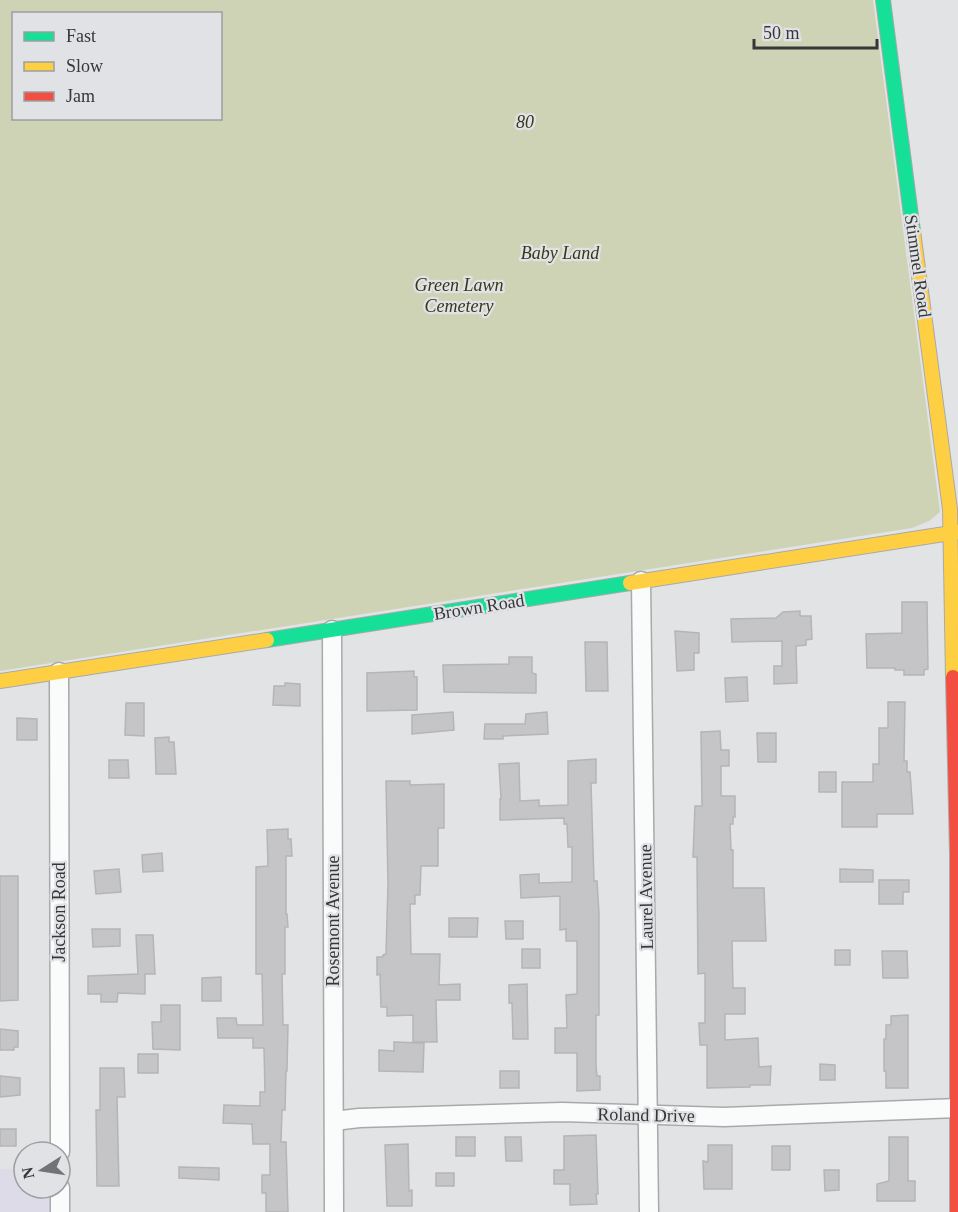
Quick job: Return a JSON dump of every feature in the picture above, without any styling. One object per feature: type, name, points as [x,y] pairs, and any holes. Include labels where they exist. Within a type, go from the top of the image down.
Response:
[{"type":"street","name":"Stimmel Road","points":[[883,0],[950,509],[955,532],[957,1212]]},
{"type":"street","name":"Brown Road","points":[[0,681],[955,532]]},
{"type":"street","name":"Laurel Avenue","points":[[640,581],[650,1212]]},
{"type":"street","name":"Rosemont Avenue","points":[[332,630],[334,1212]]},
{"type":"street","name":"Jackson Road","points":[[59,672],[60,1140]]},
{"type":"street","name":"Roland Drive","points":[[334,1121],[562,1112],[724,1117],[958,1108]]},
{"type":"shaded area","points":[[0,1169],[12,1169],[12,1200],[51,1200],[51,1212],[0,1212]]},
{"type":"green space","name":"Green Lawn Cemetery","points":[[0,0],[873,0],[940,512],[929,521],[912,528],[0,671]]},
{"type":"building","points":[[902,602],[927,602],[928,669],[924,670],[924,675],[904,675],[904,670],[895,670],[895,668],[867,668],[866,634],[902,633]]},
{"type":"building","points":[[800,611],[800,616],[811,616],[812,639],[806,640],[806,645],[796,646],[797,683],[774,684],[774,666],[782,666],[782,641],[732,642],[731,619],[776,618],[783,612]]},
{"type":"building","points":[[675,631],[699,633],[699,653],[694,653],[694,670],[677,671]]},
{"type":"building","points":[[585,642],[607,642],[608,691],[586,691]]},
{"type":"building","points":[[509,657],[532,657],[532,673],[536,674],[536,693],[444,692],[443,665],[509,664]]},
{"type":"building","points":[[414,671],[414,677],[417,677],[417,710],[367,711],[367,673]]},
{"type":"building","points":[[747,677],[748,701],[726,702],[725,678]]},
{"type":"building","points":[[285,683],[300,684],[300,706],[273,705],[274,686],[285,686]]},
{"type":"building","points":[[888,702],[905,702],[904,761],[907,761],[907,772],[910,772],[913,814],[877,814],[877,827],[842,827],[842,782],[873,782],[873,764],[879,764],[879,728],[888,728]]},
{"type":"building","points":[[126,703],[144,703],[144,736],[125,735]]},
{"type":"building","points":[[453,712],[454,730],[412,734],[412,715]]},
{"type":"building","points":[[547,712],[548,734],[484,739],[485,724],[525,724],[526,714]]},
{"type":"building","points":[[17,718],[37,719],[37,740],[17,740]]},
{"type":"building","points":[[720,731],[721,750],[729,750],[729,766],[721,766],[721,796],[735,796],[735,817],[733,817],[733,824],[730,824],[733,888],[764,888],[766,941],[732,941],[733,988],[745,988],[745,1014],[725,1014],[725,1040],[758,1038],[759,1067],[771,1066],[770,1085],[707,1088],[707,1045],[700,1045],[699,1023],[705,1023],[705,973],[698,974],[697,857],[693,857],[695,806],[702,806],[701,732]]},
{"type":"building","points":[[757,733],[776,733],[776,762],[758,762]]},
{"type":"building","points":[[169,737],[169,742],[174,742],[176,774],[156,774],[155,738]]},
{"type":"building","points":[[596,759],[596,783],[591,783],[594,881],[597,881],[599,913],[599,1015],[596,1015],[596,1066],[597,1076],[600,1076],[600,1090],[577,1091],[577,1053],[555,1053],[555,1028],[567,1028],[566,995],[577,994],[577,941],[566,941],[566,929],[560,930],[560,896],[521,898],[520,875],[539,874],[539,883],[572,882],[572,847],[568,847],[567,824],[564,824],[564,818],[500,820],[499,764],[519,763],[520,801],[539,800],[539,806],[568,805],[568,761]]},
{"type":"building","points":[[109,760],[128,760],[129,778],[109,778]]},
{"type":"building","points":[[819,772],[836,772],[836,792],[819,792]]},
{"type":"building","points":[[386,781],[410,781],[410,785],[444,784],[444,828],[438,828],[438,866],[421,866],[420,895],[415,895],[415,904],[410,904],[411,954],[440,954],[439,985],[460,984],[460,1000],[436,1000],[437,1042],[413,1042],[413,1015],[387,1016],[387,1007],[381,1007],[377,957],[383,957],[386,954],[388,884]]},
{"type":"building","points":[[288,829],[292,856],[286,856],[288,927],[285,927],[285,974],[282,974],[283,1025],[288,1025],[285,1110],[282,1110],[281,1142],[286,1142],[288,1212],[266,1212],[266,1193],[262,1193],[262,1175],[270,1175],[270,1144],[253,1144],[252,1124],[223,1123],[224,1105],[260,1106],[260,1092],[265,1092],[264,1048],[253,1048],[253,1038],[218,1038],[217,1018],[236,1018],[237,1025],[263,1025],[262,974],[256,974],[256,867],[268,866],[267,830]]},
{"type":"building","points":[[162,853],[163,871],[143,872],[142,855]]},
{"type":"building","points":[[119,869],[121,892],[96,894],[94,871]]},
{"type":"building","points":[[840,869],[873,870],[873,882],[840,882]]},
{"type":"building","points":[[0,876],[18,876],[18,1000],[0,1001]]},
{"type":"building","points":[[879,880],[909,880],[909,892],[903,892],[903,904],[879,904]]},
{"type":"building","points":[[449,918],[478,918],[477,937],[449,937]]},
{"type":"building","points":[[505,921],[523,921],[523,939],[506,939]]},
{"type":"building","points":[[92,929],[120,929],[120,946],[93,947]]},
{"type":"building","points":[[136,935],[153,935],[155,974],[145,974],[145,994],[118,993],[117,1002],[101,1002],[101,994],[88,994],[88,976],[138,974]]},
{"type":"building","points":[[522,949],[540,949],[540,968],[522,968]]},
{"type":"building","points":[[835,950],[850,950],[850,965],[835,965]]},
{"type":"building","points":[[882,951],[907,951],[908,978],[883,978]]},
{"type":"building","points":[[221,977],[221,1001],[202,1001],[202,978]]},
{"type":"building","points":[[527,984],[528,1039],[513,1039],[509,985]]},
{"type":"building","points":[[161,1005],[180,1005],[180,1050],[153,1049],[152,1022],[161,1022]]},
{"type":"building","points":[[908,1015],[908,1088],[886,1088],[884,1039],[886,1039],[886,1025],[891,1025],[891,1016]]},
{"type":"building","points":[[0,1029],[18,1031],[18,1047],[14,1047],[14,1050],[0,1050]]},
{"type":"building","points":[[394,1042],[424,1043],[423,1072],[379,1071],[379,1050],[394,1051]]},
{"type":"building","points":[[138,1054],[158,1054],[158,1073],[138,1073]]},
{"type":"building","points":[[820,1064],[835,1065],[835,1080],[820,1080]]},
{"type":"building","points":[[100,1068],[124,1068],[125,1097],[117,1097],[119,1186],[97,1186],[96,1110],[100,1110]]},
{"type":"building","points":[[500,1071],[519,1071],[519,1088],[500,1088]]},
{"type":"building","points":[[0,1076],[20,1078],[20,1095],[0,1097]]},
{"type":"building","points":[[0,1129],[16,1129],[16,1140],[12,1140],[12,1146],[0,1146]]},
{"type":"building","points":[[596,1135],[597,1204],[570,1205],[570,1184],[554,1184],[554,1170],[564,1170],[564,1136]]},
{"type":"building","points":[[456,1137],[475,1137],[475,1156],[456,1156]]},
{"type":"building","points":[[505,1137],[521,1137],[522,1161],[506,1161]]},
{"type":"building","points":[[889,1137],[908,1137],[908,1181],[915,1181],[915,1201],[877,1201],[877,1184],[889,1181]]},
{"type":"building","points":[[408,1144],[409,1191],[412,1190],[412,1206],[387,1206],[385,1145]]},
{"type":"building","points":[[708,1145],[732,1145],[732,1189],[704,1189],[703,1161],[708,1162]]},
{"type":"building","points":[[772,1146],[790,1146],[790,1170],[772,1170]]},
{"type":"building","points":[[179,1167],[219,1168],[219,1180],[179,1178]]},
{"type":"building","points":[[824,1170],[839,1170],[839,1190],[825,1191]]},
{"type":"building","points":[[436,1173],[454,1173],[454,1186],[436,1186]]},
{"type":"traffic: fast","points":[[883,0],[913,231]]},
{"type":"traffic: fast","points":[[267,640],[630,583]]},
{"type":"traffic: slow","points":[[913,231],[950,509],[953,677]]},
{"type":"traffic: slow","points":[[630,583],[958,532]]},
{"type":"traffic: slow","points":[[0,681],[267,640]]},
{"type":"traffic: jam","points":[[953,677],[957,853],[957,1212]]},
{"type":"park label","name":"80","points":[[525,122]]},
{"type":"park label","name":"Baby Land","points":[[560,253]]}]
